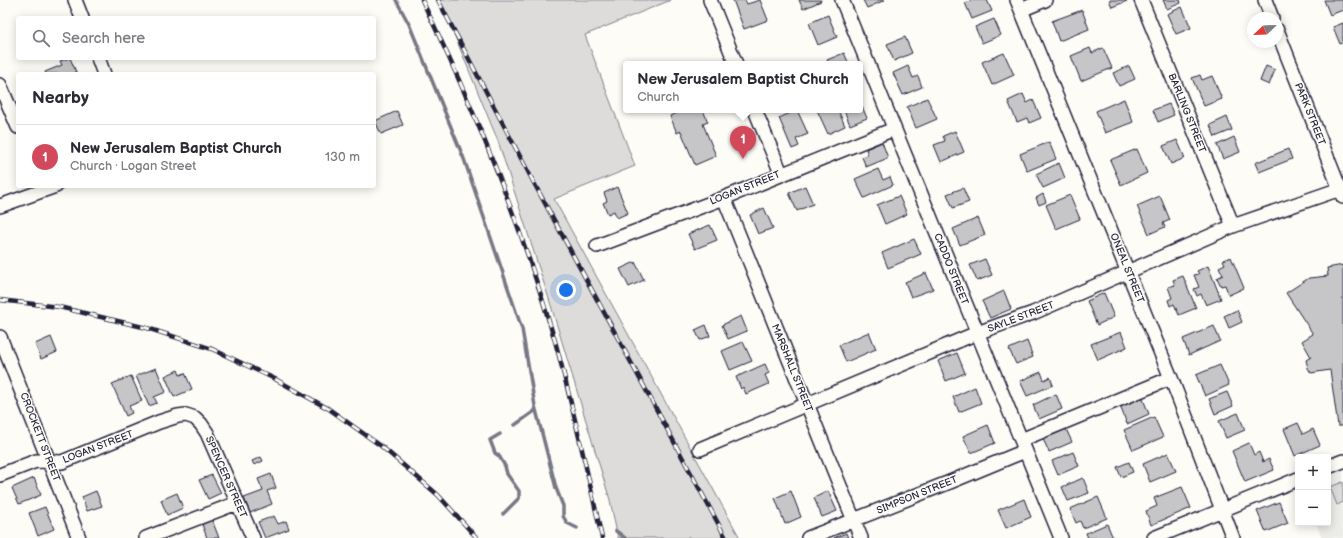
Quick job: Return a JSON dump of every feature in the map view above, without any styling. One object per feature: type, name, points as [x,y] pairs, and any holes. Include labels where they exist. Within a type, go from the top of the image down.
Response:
[{"type":"street","points":[[75,0],[81,16]]},
{"type":"street","points":[[710,0],[735,61]]},
{"type":"street","name":"CADDO STREET","points":[[842,0],[1060,538]]},
{"type":"street","points":[[1019,5],[1045,0]]},
{"type":"street","name":"BARLING STREET","points":[[1141,0],[1233,226]]},
{"type":"street","points":[[1265,0],[1270,12]]},
{"type":"street","name":"ONEAL STREET","points":[[1019,5],[1171,378],[1233,538]]},
{"type":"street","name":"PARK STREET","points":[[1283,45],[1342,191]]},
{"type":"street","points":[[99,60],[103,72]]},
{"type":"street","points":[[0,84],[16,122]]},
{"type":"street","points":[[756,113],[781,173]]},
{"type":"street","name":"LOGAN STREET","points":[[597,246],[724,198],[781,173],[894,129]]},
{"type":"street","points":[[0,206],[50,188]]},
{"type":"street","name":"SAYLE STREET","points":[[700,449],[977,333],[1033,313],[1233,226],[1342,191]]},
{"type":"street","name":"MARSHALL STREET","points":[[724,198],[860,538]]},
{"type":"street","name":"CROCKETT STREET","points":[[0,337],[79,538]]},
{"type":"street","name":"SIMPSON STREET","points":[[808,538],[854,521],[1171,378]]},
{"type":"street","name":"LOGAN STREET","points":[[0,475],[36,461],[62,462],[159,422],[178,416],[186,415],[195,418]]},
{"type":"street","name":"SPENCER STREET","points":[[195,418],[207,433],[253,538]]},
{"type":"street","points":[[1331,467],[1343,462]]},
{"type":"street","points":[[1154,538],[1295,480]]},
{"type":"street","points":[[146,538],[237,502]]},
{"type":"shaded area","points":[[440,0],[671,0],[585,35],[635,166],[554,199],[740,538],[618,538],[610,500],[549,299],[498,141]]},
{"type":"shaded area","points":[[1343,470],[1343,538],[1322,538],[1317,526],[1331,526],[1331,475]]},
{"type":"shaded area","points":[[1343,482],[1343,502],[1337,505],[1331,487]]},
{"type":"building","points":[[733,0],[745,0],[747,4],[760,0],[768,20],[744,29]]},
{"type":"building","points":[[799,0],[821,0],[821,1],[803,9]]},
{"type":"building","points":[[863,0],[885,0],[867,8]]},
{"type":"building","points":[[972,0],[987,0],[992,11],[972,19],[965,3]]},
{"type":"building","points":[[1109,0],[1126,0],[1127,1],[1112,7]]},
{"type":"building","points":[[1163,0],[1180,0],[1181,3],[1167,9]]},
{"type":"building","points":[[1324,0],[1343,0],[1343,10],[1330,15]]},
{"type":"building","points":[[1182,7],[1191,28],[1176,34],[1167,14]]},
{"type":"building","points":[[1082,10],[1089,29],[1059,41],[1052,21]]},
{"type":"building","points":[[828,15],[837,37],[818,45],[809,23]]},
{"type":"building","points":[[994,19],[1001,35],[982,43],[975,27]]},
{"type":"building","points":[[1343,23],[1343,42],[1340,44],[1333,27]]},
{"type":"building","points":[[905,37],[912,53],[894,61],[887,44]]},
{"type":"building","points":[[1090,48],[1092,53],[1103,48],[1112,68],[1081,81],[1071,56]]},
{"type":"building","points":[[844,53],[848,61],[828,61]]},
{"type":"building","points":[[1004,53],[1014,75],[992,85],[982,62]]},
{"type":"building","points":[[71,60],[76,72],[45,72],[62,65],[60,61]]},
{"type":"building","points":[[908,66],[913,78],[918,76],[922,87],[903,95],[893,73]]},
{"type":"building","points":[[1129,66],[1135,79],[1119,86],[1113,73]]},
{"type":"building","points":[[1266,66],[1275,70],[1269,85],[1260,81]]},
{"type":"building","points":[[1200,75],[1202,80],[1212,76],[1222,99],[1204,106],[1192,78]]},
{"type":"building","points":[[1023,94],[1027,103],[1033,100],[1041,118],[1029,123],[1027,118],[1017,122],[1008,101]]},
{"type":"building","points":[[927,98],[937,119],[916,128],[907,107]]},
{"type":"building","points":[[1124,99],[1133,122],[1105,133],[1096,111]]},
{"type":"building","points":[[1169,104],[1174,115],[1158,122],[1153,110]]},
{"type":"building","points":[[863,109],[867,118],[850,125],[845,113],[863,113]]},
{"type":"building","points":[[397,111],[403,125],[381,134],[376,121]]},
{"type":"building","points":[[677,113],[704,113],[708,122],[703,124],[716,156],[695,165],[681,131],[677,133],[670,116]]},
{"type":"building","points":[[790,113],[798,113],[808,134],[796,139],[799,146],[792,149],[779,118]]},
{"type":"building","points":[[818,113],[839,113],[845,126],[828,134]]},
{"type":"building","points":[[1227,117],[1232,130],[1215,137],[1210,125]]},
{"type":"building","points":[[955,131],[964,152],[941,162],[934,145],[945,141],[943,136]]},
{"type":"building","points":[[1234,137],[1240,152],[1223,159],[1217,145]]},
{"type":"building","points":[[1177,140],[1185,158],[1171,164],[1163,146]]},
{"type":"building","points":[[882,142],[888,158],[866,167],[862,157],[868,155],[866,149]]},
{"type":"building","points":[[1049,142],[1056,159],[1027,171],[1020,154]]},
{"type":"building","points":[[1137,149],[1147,173],[1121,185],[1110,160]]},
{"type":"building","points":[[1288,149],[1292,159],[1259,172],[1255,163]]},
{"type":"building","points":[[1059,163],[1065,178],[1043,188],[1036,174]]},
{"type":"building","points":[[878,169],[883,180],[890,177],[893,185],[864,198],[855,179]]},
{"type":"building","points":[[805,186],[813,204],[797,211],[789,193]]},
{"type":"building","points":[[617,187],[628,213],[617,218],[614,211],[608,214],[603,203],[607,201],[604,193]]},
{"type":"building","points":[[963,188],[969,202],[953,208],[947,194]]},
{"type":"building","points":[[1043,194],[1046,202],[1039,205],[1036,198]]},
{"type":"building","points":[[1070,195],[1080,219],[1056,229],[1046,205]]},
{"type":"building","points":[[899,196],[907,214],[885,224],[877,205]]},
{"type":"building","points":[[1160,196],[1170,220],[1163,223],[1165,227],[1149,234],[1137,206]]},
{"type":"building","points":[[764,208],[773,228],[758,234],[750,215]]},
{"type":"building","points":[[978,218],[985,235],[960,245],[953,229]]},
{"type":"building","points":[[710,225],[717,240],[695,249],[688,234]]},
{"type":"building","points":[[914,239],[921,254],[888,268],[882,253]]},
{"type":"building","points":[[1231,257],[1244,288],[1229,295],[1225,285],[1221,286],[1217,278],[1223,275],[1219,267],[1225,264],[1223,260]]},
{"type":"building","points":[[985,259],[992,275],[977,281],[970,265]]},
{"type":"building","points":[[635,262],[644,280],[629,287],[620,269]]},
{"type":"building","points":[[1343,265],[1343,426],[1338,426],[1330,370],[1311,373],[1308,368],[1306,360],[1311,357],[1302,341],[1313,334],[1286,293],[1309,278],[1328,276],[1327,268]]},
{"type":"building","points":[[1208,266],[1221,299],[1206,305],[1201,294],[1197,296],[1194,289],[1199,287],[1194,275],[1199,274],[1197,271]]},
{"type":"building","points":[[926,273],[933,289],[911,297],[905,282]]},
{"type":"building","points":[[1183,276],[1196,308],[1179,315],[1174,304],[1170,306],[1168,300],[1172,298],[1168,287],[1175,285],[1173,280]]},
{"type":"building","points":[[1004,291],[1011,309],[990,318],[982,301]]},
{"type":"building","points":[[1104,293],[1114,317],[1097,325],[1087,301]]},
{"type":"building","points":[[1237,310],[1242,322],[1229,328],[1224,316]]},
{"type":"building","points":[[741,316],[747,331],[728,339],[722,325]]},
{"type":"building","points":[[706,325],[710,336],[700,340],[695,330]]},
{"type":"building","points":[[1214,326],[1220,341],[1189,355],[1183,339]]},
{"type":"building","points":[[869,332],[876,349],[846,362],[839,345]]},
{"type":"building","points":[[1121,332],[1127,347],[1098,360],[1091,344]]},
{"type":"building","points":[[51,337],[57,352],[41,359],[35,344]]},
{"type":"building","points":[[1027,341],[1033,357],[1016,364],[1009,349]]},
{"type":"building","points":[[743,342],[752,361],[730,370],[722,351]]},
{"type":"building","points":[[957,353],[965,373],[946,381],[938,361]]},
{"type":"building","points":[[765,364],[769,373],[765,375],[769,384],[746,394],[743,387],[741,389],[736,377]]},
{"type":"building","points":[[1220,365],[1229,385],[1205,396],[1196,375]]},
{"type":"building","points":[[156,368],[166,392],[154,397],[157,403],[149,406],[136,376]]},
{"type":"building","points":[[178,370],[180,375],[185,373],[192,389],[174,397],[165,376]]},
{"type":"building","points":[[1041,372],[1044,380],[1050,377],[1053,385],[1027,396],[1020,381]]},
{"type":"building","points":[[131,376],[142,401],[129,406],[132,413],[126,416],[112,384]]},
{"type":"building","points":[[975,387],[981,403],[959,412],[953,397]]},
{"type":"building","points":[[1227,392],[1233,406],[1215,414],[1209,399]]},
{"type":"building","points":[[1056,394],[1062,409],[1039,419],[1033,405]]},
{"type":"building","points":[[1141,394],[1149,414],[1127,424],[1119,403]]},
{"type":"building","points":[[1238,413],[1245,430],[1226,438],[1219,421]]},
{"type":"building","points":[[1154,417],[1163,437],[1133,450],[1124,430]]},
{"type":"building","points":[[1298,423],[1303,434],[1313,429],[1320,445],[1300,454],[1295,454],[1295,456],[1284,429]]},
{"type":"building","points":[[988,425],[995,443],[971,453],[963,436]]},
{"type":"building","points":[[1066,429],[1072,442],[1049,452],[1043,439]]},
{"type":"building","points":[[1249,443],[1254,455],[1259,452],[1263,462],[1269,459],[1274,470],[1245,482],[1232,451]]},
{"type":"building","points":[[1073,452],[1079,466],[1058,475],[1052,461]]},
{"type":"building","points":[[1168,453],[1176,471],[1150,482],[1143,464]]},
{"type":"building","points":[[261,457],[263,461],[254,465],[252,461]]},
{"type":"building","points":[[1129,462],[1133,472],[1121,477],[1117,467]]},
{"type":"building","points":[[271,474],[276,488],[267,491],[272,504],[250,513],[244,498],[263,491],[258,479]]},
{"type":"building","points":[[212,475],[221,493],[208,499],[199,480]]},
{"type":"building","points":[[34,478],[41,495],[19,504],[12,488]]},
{"type":"building","points":[[1083,478],[1089,493],[1068,501],[1062,487]]},
{"type":"building","points":[[1182,487],[1191,508],[1151,525],[1146,511],[1157,506],[1154,498]]},
{"type":"building","points":[[96,491],[102,506],[87,511],[82,497]]},
{"type":"building","points":[[791,491],[801,517],[785,524],[775,498]]},
{"type":"building","points":[[828,491],[837,511],[822,517],[814,498]]},
{"type":"building","points":[[177,493],[183,508],[167,515],[161,500]]},
{"type":"building","points":[[1098,497],[1107,518],[1083,528],[1080,521],[1076,523],[1070,509]]},
{"type":"building","points":[[1024,499],[1031,517],[1006,528],[998,510]]},
{"type":"building","points":[[1279,502],[1288,523],[1266,532],[1257,511]]},
{"type":"building","points":[[45,507],[54,529],[38,536],[29,513]]},
{"type":"building","points":[[274,516],[278,524],[286,521],[289,529],[265,538],[258,522]]},
{"type":"building","points":[[212,520],[219,538],[207,538],[202,524]]},
{"type":"building","points":[[1107,524],[1113,538],[1088,538],[1086,533]]},
{"type":"building","points":[[846,533],[848,538],[834,538]]},
{"type":"waterway","points":[[396,0],[409,24],[464,159],[522,329],[535,406],[556,488],[563,506],[563,516],[567,523],[577,528]]},
{"type":"waterway","points":[[515,425],[536,410]]},
{"type":"waterway","points":[[500,434],[490,440],[495,453],[499,456],[505,466],[507,474],[519,491],[519,498],[503,514]]},
{"type":"waterway","points":[[616,531],[625,538]]},
{"type":"railway","points":[[422,0],[442,41],[496,168],[542,297],[562,365],[602,538]]},
{"type":"railway","points":[[438,0],[534,183],[726,538]]},
{"type":"railway","points":[[0,300],[59,307],[147,328],[212,349],[275,379],[329,409],[381,446],[438,495],[477,538]]},
{"type":"place","name":"New Jerusalem Baptist Church","points":[[743,159]]}]
